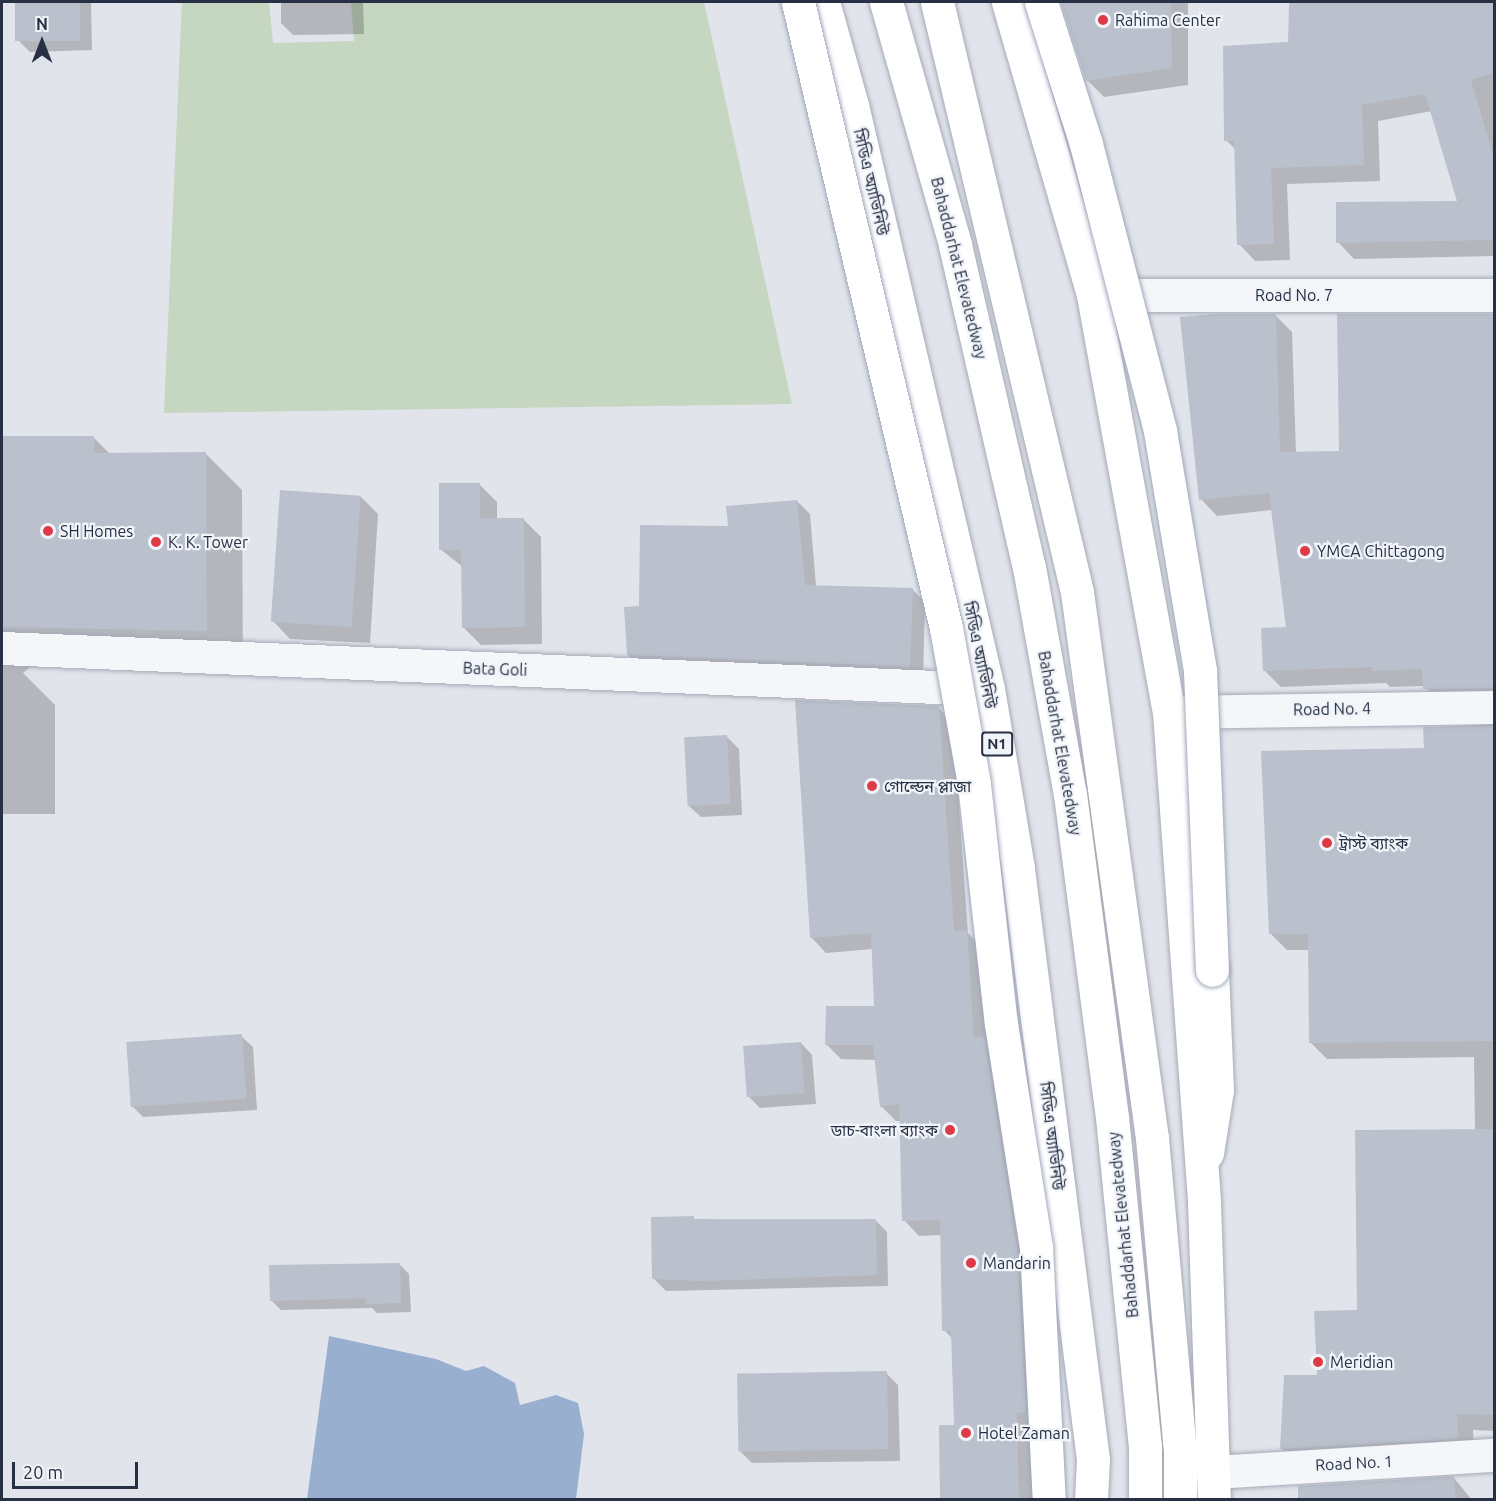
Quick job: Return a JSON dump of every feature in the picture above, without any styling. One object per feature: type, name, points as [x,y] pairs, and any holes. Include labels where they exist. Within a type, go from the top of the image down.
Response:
[{"type":"main road","points":[[798,2],[946,628],[974,784],[1001,1024],[1036,1247],[1048,1500]]},
{"type":"main road","name":"সিডিএ অ্যাভিনিউ","points":[[823,2],[852,105],[988,689],[1018,869],[1092,1447],[1091,1500]]},
{"type":"main road","name":"Bahaddarhat Elevatedway","points":[[886,2],[956,245],[1029,567],[1068,782],[1112,1117],[1145,1446],[1145,1500]]},
{"type":"main road","points":[[937,2],[1077,592],[1152,1138],[1180,1449],[1180,1500]]},
{"type":"main road","points":[[1008,2],[1093,295],[1169,712],[1202,1183],[1214,1486]]},
{"type":"main road","points":[[1041,2],[1086,144],[1160,431],[1200,671],[1217,1090],[1202,1183]]},
{"type":"street","name":"Road No. 7","points":[[1093,295],[1494,295]]},
{"type":"street","name":"Bata Goli","points":[[2,648],[988,689]]},
{"type":"street","name":"Road No. 4","points":[[1169,712],[1494,706]]},
{"type":"street","name":"Road No. 1","points":[[1214,1486],[1494,1455]]},
{"type":"green space","points":[[182,2],[269,2],[273,43],[354,41],[351,2],[704,2],[792,404],[164,413]]},
{"type":"water","points":[[329,1336],[436,1359],[466,1371],[484,1366],[515,1383],[520,1405],[556,1395],[578,1403],[584,1434],[576,1499],[307,1499]]},
{"type":"building","points":[[15,2],[80,2],[80,41],[15,41]]},
{"type":"building","points":[[1061,2],[1171,2],[1172,68],[1086,81]]},
{"type":"building","points":[[1289,2],[1494,2],[1494,73],[1471,80],[1494,158],[1494,240],[1336,243],[1336,202],[1457,201],[1425,94],[1362,105],[1364,165],[1271,168],[1274,244],[1237,245],[1234,141],[1224,141],[1223,46],[1288,42]]},
{"type":"building","points":[[1215,314],[1276,314],[1280,452],[1339,451],[1337,314],[1494,314],[1494,688],[1423,689],[1422,669],[1372,671],[1372,667],[1263,671],[1261,628],[1286,627],[1269,493],[1199,500],[1180,317]]},
{"type":"building","points":[[2,436],[94,436],[94,453],[206,452],[207,631],[2,627]]},
{"type":"building","points":[[439,483],[480,483],[480,518],[524,518],[525,627],[462,628],[461,550],[439,550]]},
{"type":"building","points":[[280,490],[361,496],[352,627],[271,622]]},
{"type":"building","points":[[797,500],[805,585],[913,588],[910,667],[627,655],[624,607],[639,606],[640,525],[728,526],[726,506]]},
{"type":"building","points":[[795,700],[939,706],[954,931],[967,930],[974,1038],[984,1037],[1017,1249],[1026,1412],[1017,1413],[1019,1500],[940,1500],[939,1425],[954,1425],[951,1331],[942,1331],[940,1220],[902,1221],[899,1104],[880,1107],[873,1045],[825,1045],[826,1006],[874,1006],[871,933],[810,938]]},
{"type":"building","points":[[1494,726],[1494,1041],[1309,1043],[1308,934],[1269,934],[1261,751],[1424,748],[1423,727]]},
{"type":"building","points":[[727,735],[731,804],[688,806],[684,737]]},
{"type":"building","points":[[242,1034],[247,1099],[131,1107],[126,1042]]},
{"type":"building","points":[[801,1042],[805,1093],[747,1097],[743,1046]]},
{"type":"building","points":[[1494,1129],[1494,1415],[1457,1414],[1458,1437],[1452,1439],[1280,1449],[1284,1375],[1317,1375],[1314,1311],[1357,1310],[1355,1130]]},
{"type":"building","points":[[694,1216],[694,1220],[876,1219],[877,1275],[703,1281],[652,1279],[651,1217]]},
{"type":"building","points":[[400,1263],[401,1303],[366,1304],[366,1298],[270,1301],[269,1265]]},
{"type":"building","points":[[887,1371],[888,1449],[738,1452],[737,1374]]},
{"type":"building","points":[[1454,1476],[1456,1500],[1298,1500],[1298,1486]]},
{"type":"place","name":"Rahima Center","points":[[1103,20]]},
{"type":"place","name":"SH Homes","points":[[48,531]]},
{"type":"place","name":"K. K. Tower","points":[[156,542]]},
{"type":"place","name":"YMCA Chittagong","points":[[1305,551]]},
{"type":"place","name":"গোল্ডেন প্লাজা","points":[[872,786]]},
{"type":"place","name":"ট্রাস্ট ব্যাংক","points":[[1327,843]]},
{"type":"place","name":"ডাচ-বাংলা ব্যাংক","points":[[950,1130]]},
{"type":"place","name":"Mandarin","points":[[971,1263]]},
{"type":"place","name":"Meridian","points":[[1318,1362]]},
{"type":"place","name":"Hotel Zaman","points":[[966,1433]]}]
